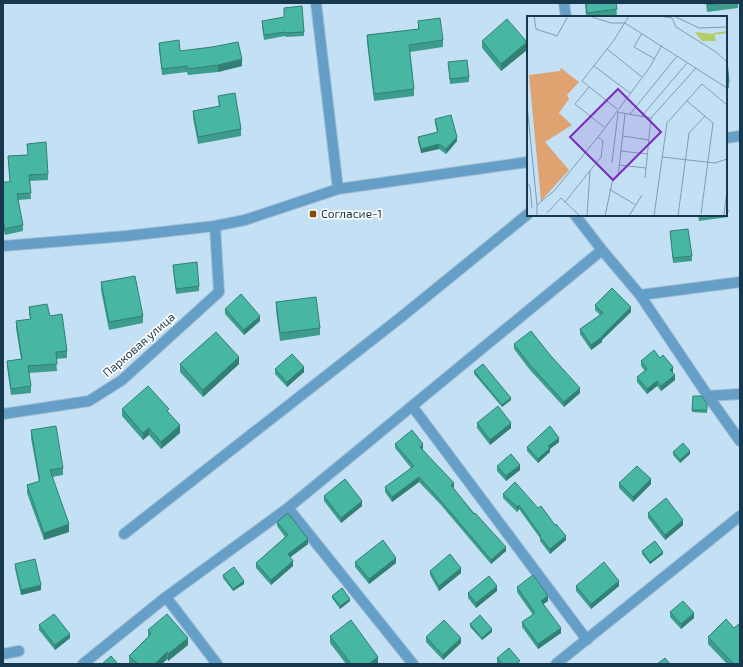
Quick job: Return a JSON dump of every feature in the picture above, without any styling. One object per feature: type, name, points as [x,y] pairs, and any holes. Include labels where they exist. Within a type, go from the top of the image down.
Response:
[{"type":"street","points":[[316,3],[338,189]]},
{"type":"street","points":[[564,3],[566,16]]},
{"type":"street","points":[[727,138],[740,136]]},
{"type":"street","points":[[3,246],[126,236],[215,226],[245,220],[338,189],[527,162]]},
{"type":"street","points":[[124,534],[400,318],[527,215]]},
{"type":"street","points":[[576,216],[640,295],[740,441]]},
{"type":"street","name":"Парковая улица","points":[[3,414],[89,401],[122,380],[219,292],[215,226]]},
{"type":"street","points":[[83,664],[166,597],[288,508],[602,250]]},
{"type":"street","points":[[640,295],[740,282]]},
{"type":"street","points":[[708,396],[740,394]]},
{"type":"street","points":[[412,406],[587,640]]},
{"type":"street","points":[[288,508],[413,664]]},
{"type":"street","points":[[556,664],[740,516]]},
{"type":"street","points":[[166,597],[217,664]]},
{"type":"street","points":[[3,654],[19,651]]},
{"type":"building","points":[[586,3],[616,3],[617,9],[587,13]]},
{"type":"building","points":[[706,3],[721,3],[707,5]]},
{"type":"building","points":[[302,6],[304,32],[285,32],[264,35],[262,21],[284,17],[284,8]]},
{"type":"building","points":[[440,18],[443,40],[409,45],[414,89],[374,94],[367,35],[419,29],[418,21]]},
{"type":"building","points":[[507,19],[527,42],[501,64],[482,41]]},
{"type":"building","points":[[179,40],[180,51],[238,42],[242,59],[218,65],[188,69],[187,66],[162,69],[159,43]]},
{"type":"building","points":[[467,60],[469,77],[450,79],[448,62]]},
{"type":"building","points":[[727,61],[729,82],[727,82]]},
{"type":"building","points":[[235,93],[241,129],[198,137],[193,111],[220,106],[218,96]]},
{"type":"building","points":[[451,115],[457,137],[446,149],[439,144],[421,149],[418,137],[438,132],[435,119]]},
{"type":"building","points":[[46,142],[48,174],[29,175],[31,193],[17,194],[23,225],[5,229],[3,221],[3,182],[10,182],[8,156],[28,155],[27,144]]},
{"type":"building","points":[[688,229],[692,256],[673,258],[670,231]]},
{"type":"building","points":[[197,262],[199,286],[176,289],[173,265]]},
{"type":"building","points":[[135,276],[143,316],[109,322],[101,282]]},
{"type":"building","points":[[612,288],[631,307],[602,337],[591,345],[580,329],[603,313],[595,305]]},
{"type":"building","points":[[241,294],[260,316],[244,330],[225,309]]},
{"type":"building","points":[[316,297],[320,328],[280,333],[276,302]]},
{"type":"building","points":[[47,304],[50,316],[62,314],[67,351],[56,352],[57,364],[28,366],[31,386],[11,389],[7,361],[22,359],[16,321],[31,319],[29,307]]},
{"type":"building","points":[[531,331],[580,388],[564,402],[530,365],[514,344]]},
{"type":"building","points":[[216,332],[239,357],[203,390],[180,364]]},
{"type":"building","points":[[654,350],[660,358],[663,355],[673,367],[670,370],[675,375],[661,386],[657,381],[647,389],[637,377],[647,369],[641,361]]},
{"type":"building","points":[[292,354],[304,367],[287,382],[275,369]]},
{"type":"building","points":[[483,364],[511,398],[502,405],[474,371]]},
{"type":"building","points":[[148,386],[169,409],[167,411],[180,425],[161,442],[149,428],[143,433],[122,409]]},
{"type":"building","points":[[693,396],[702,396],[707,404],[707,410],[692,410]]},
{"type":"building","points":[[498,406],[511,423],[490,440],[477,423]]},
{"type":"building","points":[[56,426],[63,468],[50,470],[69,524],[44,533],[27,485],[40,481],[31,430]]},
{"type":"building","points":[[550,426],[559,438],[548,446],[550,448],[538,459],[527,447]]},
{"type":"building","points":[[412,430],[423,444],[420,447],[454,483],[451,485],[474,514],[475,513],[506,547],[491,560],[419,477],[392,497],[385,487],[414,466],[395,444]]},
{"type":"building","points":[[683,443],[690,451],[680,460],[673,452]]},
{"type":"building","points":[[511,454],[520,465],[506,476],[497,466]]},
{"type":"building","points":[[637,466],[651,479],[633,497],[619,483]]},
{"type":"building","points":[[345,479],[362,501],[341,518],[324,496]]},
{"type":"building","points":[[515,482],[538,508],[541,506],[555,525],[556,524],[566,536],[550,549],[540,537],[541,536],[519,505],[517,507],[503,494]]},
{"type":"building","points":[[666,498],[683,520],[665,535],[648,513]]},
{"type":"building","points":[[288,513],[308,539],[288,554],[293,561],[271,580],[256,563],[288,535],[277,522]]},
{"type":"building","points":[[383,540],[396,558],[369,579],[355,562]]},
{"type":"building","points":[[655,541],[663,552],[650,562],[642,551]]},
{"type":"building","points":[[450,554],[461,568],[439,586],[430,571]]},
{"type":"building","points":[[35,559],[41,585],[21,590],[15,564]]},
{"type":"building","points":[[604,562],[619,581],[591,604],[576,586]]},
{"type":"building","points":[[234,567],[244,581],[233,589],[223,575]]},
{"type":"building","points":[[533,575],[548,596],[541,601],[561,628],[538,644],[522,622],[535,613],[517,587]]},
{"type":"building","points":[[489,576],[497,586],[476,603],[468,593]]},
{"type":"building","points":[[342,588],[350,599],[340,606],[332,596]]},
{"type":"building","points":[[683,601],[694,613],[681,624],[670,612]]},
{"type":"building","points":[[54,614],[70,634],[55,645],[39,625]]},
{"type":"building","points":[[167,614],[188,638],[168,654],[167,652],[155,664],[138,664],[129,656],[151,634],[148,630]]},
{"type":"building","points":[[480,615],[492,629],[482,638],[470,624]]},
{"type":"building","points":[[726,619],[734,628],[740,623],[740,664],[734,664],[708,637]]},
{"type":"building","points":[[351,620],[378,657],[369,664],[351,664],[330,636]]},
{"type":"building","points":[[444,620],[461,638],[443,655],[426,637]]},
{"type":"building","points":[[509,648],[520,661],[516,664],[503,664],[497,658]]},
{"type":"building","points":[[111,656],[118,664],[102,664]]},
{"type":"building","points":[[665,658],[670,664],[657,664]]},
{"type":"place","name":"Согласие-1","points":[[313,214]]}]
